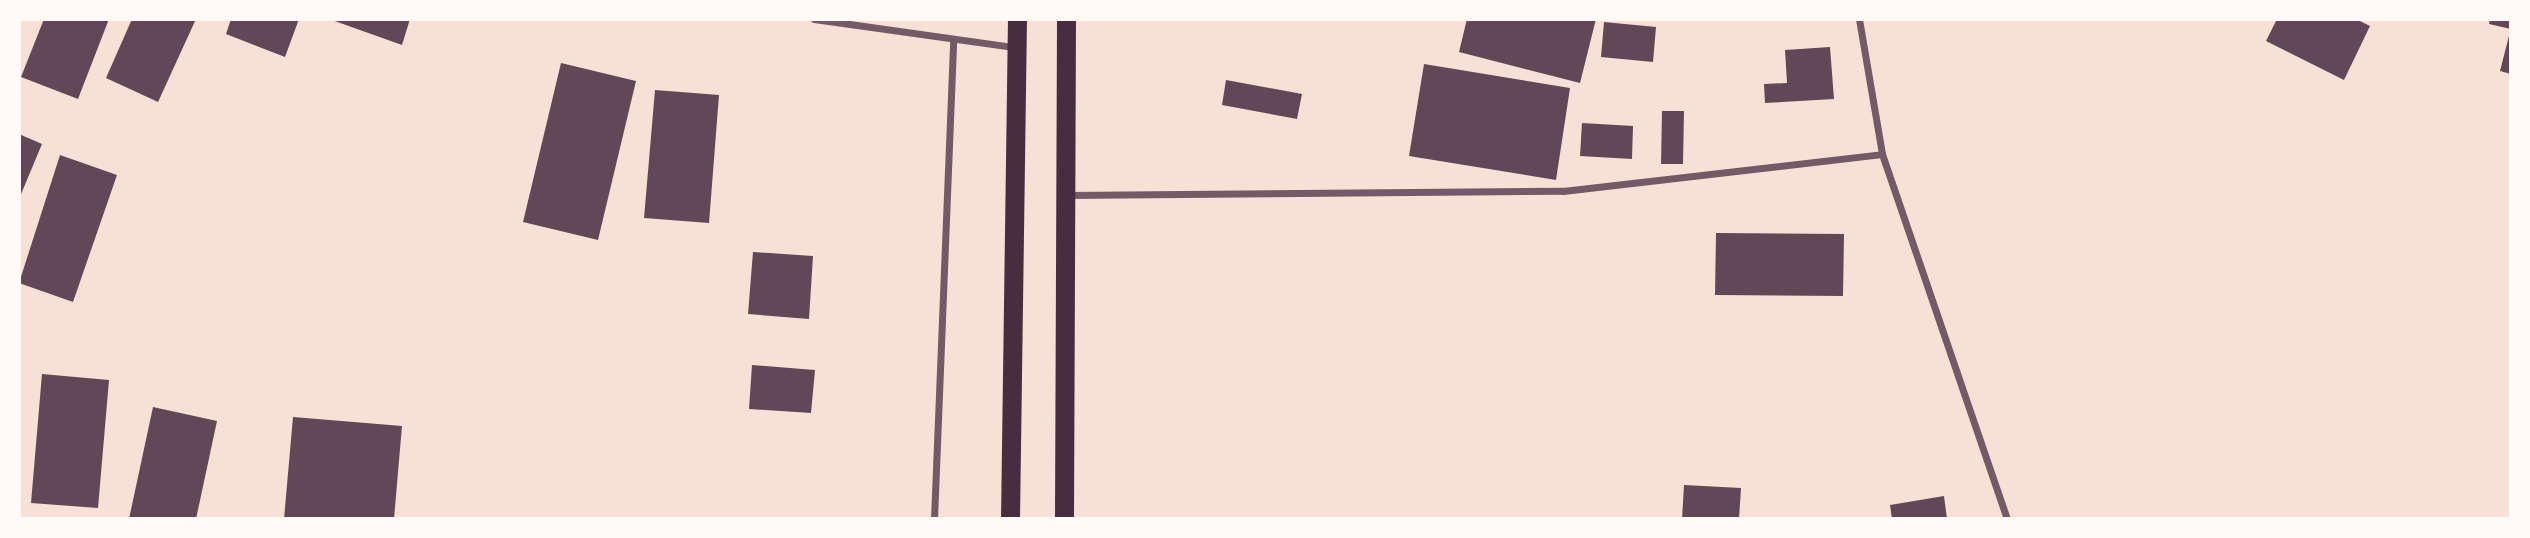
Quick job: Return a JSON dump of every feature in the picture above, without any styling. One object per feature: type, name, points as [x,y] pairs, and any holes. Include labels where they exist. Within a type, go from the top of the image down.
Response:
[{"type":"highway","points":[[1010,519],[1017,19]]},
{"type":"highway","points":[[1064,519],[1066,19]]},
{"type":"street","points":[[814,19],[953,43],[1017,47]]},
{"type":"street","points":[[1859,19],[1882,155],[2007,519]]},
{"type":"street","points":[[934,519],[953,43]]},
{"type":"street","points":[[1065,195],[1563,191],[1882,155]]},
{"type":"building","points":[[44,19],[109,19],[78,99],[21,77]]},
{"type":"building","points":[[132,19],[196,19],[158,102],[106,78]]},
{"type":"building","points":[[231,19],[299,19],[285,57],[226,34]]},
{"type":"building","points":[[329,19],[410,19],[402,45]]},
{"type":"building","points":[[1467,19],[1596,19],[1580,83],[1459,52]]},
{"type":"building","points":[[2277,19],[2356,19],[2370,26],[2344,80],[2266,41]]},
{"type":"building","points":[[2490,19],[2511,19],[2511,29],[2489,24]]},
{"type":"building","points":[[1604,22],[1656,27],[1653,62],[1601,57]]},
{"type":"building","points":[[2511,32],[2511,74],[2500,71]]},
{"type":"building","points":[[1830,47],[1834,99],[1765,103],[1764,84],[1787,83],[1785,50]]},
{"type":"building","points":[[561,63],[636,81],[598,240],[523,222]]},
{"type":"building","points":[[1424,64],[1570,88],[1556,180],[1409,156]]},
{"type":"building","points":[[1226,80],[1302,94],[1297,119],[1222,105]]},
{"type":"building","points":[[655,90],[719,95],[709,223],[644,218]]},
{"type":"building","points":[[1662,111],[1684,111],[1683,164],[1661,164]]},
{"type":"building","points":[[1582,123],[1633,126],[1632,159],[1580,156]]},
{"type":"building","points":[[19,134],[42,144],[19,199]]},
{"type":"building","points":[[60,155],[117,175],[73,302],[19,283]]},
{"type":"building","points":[[1716,233],[1844,234],[1843,296],[1715,295]]},
{"type":"building","points":[[753,252],[813,256],[809,319],[748,314]]},
{"type":"building","points":[[752,365],[815,370],[811,413],[749,409]]},
{"type":"building","points":[[42,374],[109,380],[98,508],[31,503]]},
{"type":"building","points":[[153,407],[217,421],[196,519],[129,519]]},
{"type":"building","points":[[293,417],[402,426],[394,519],[284,519]]},
{"type":"building","points":[[1684,485],[1741,488],[1739,519],[1682,519]]},
{"type":"building","points":[[1944,496],[1947,519],[1892,519],[1890,505]]}]
